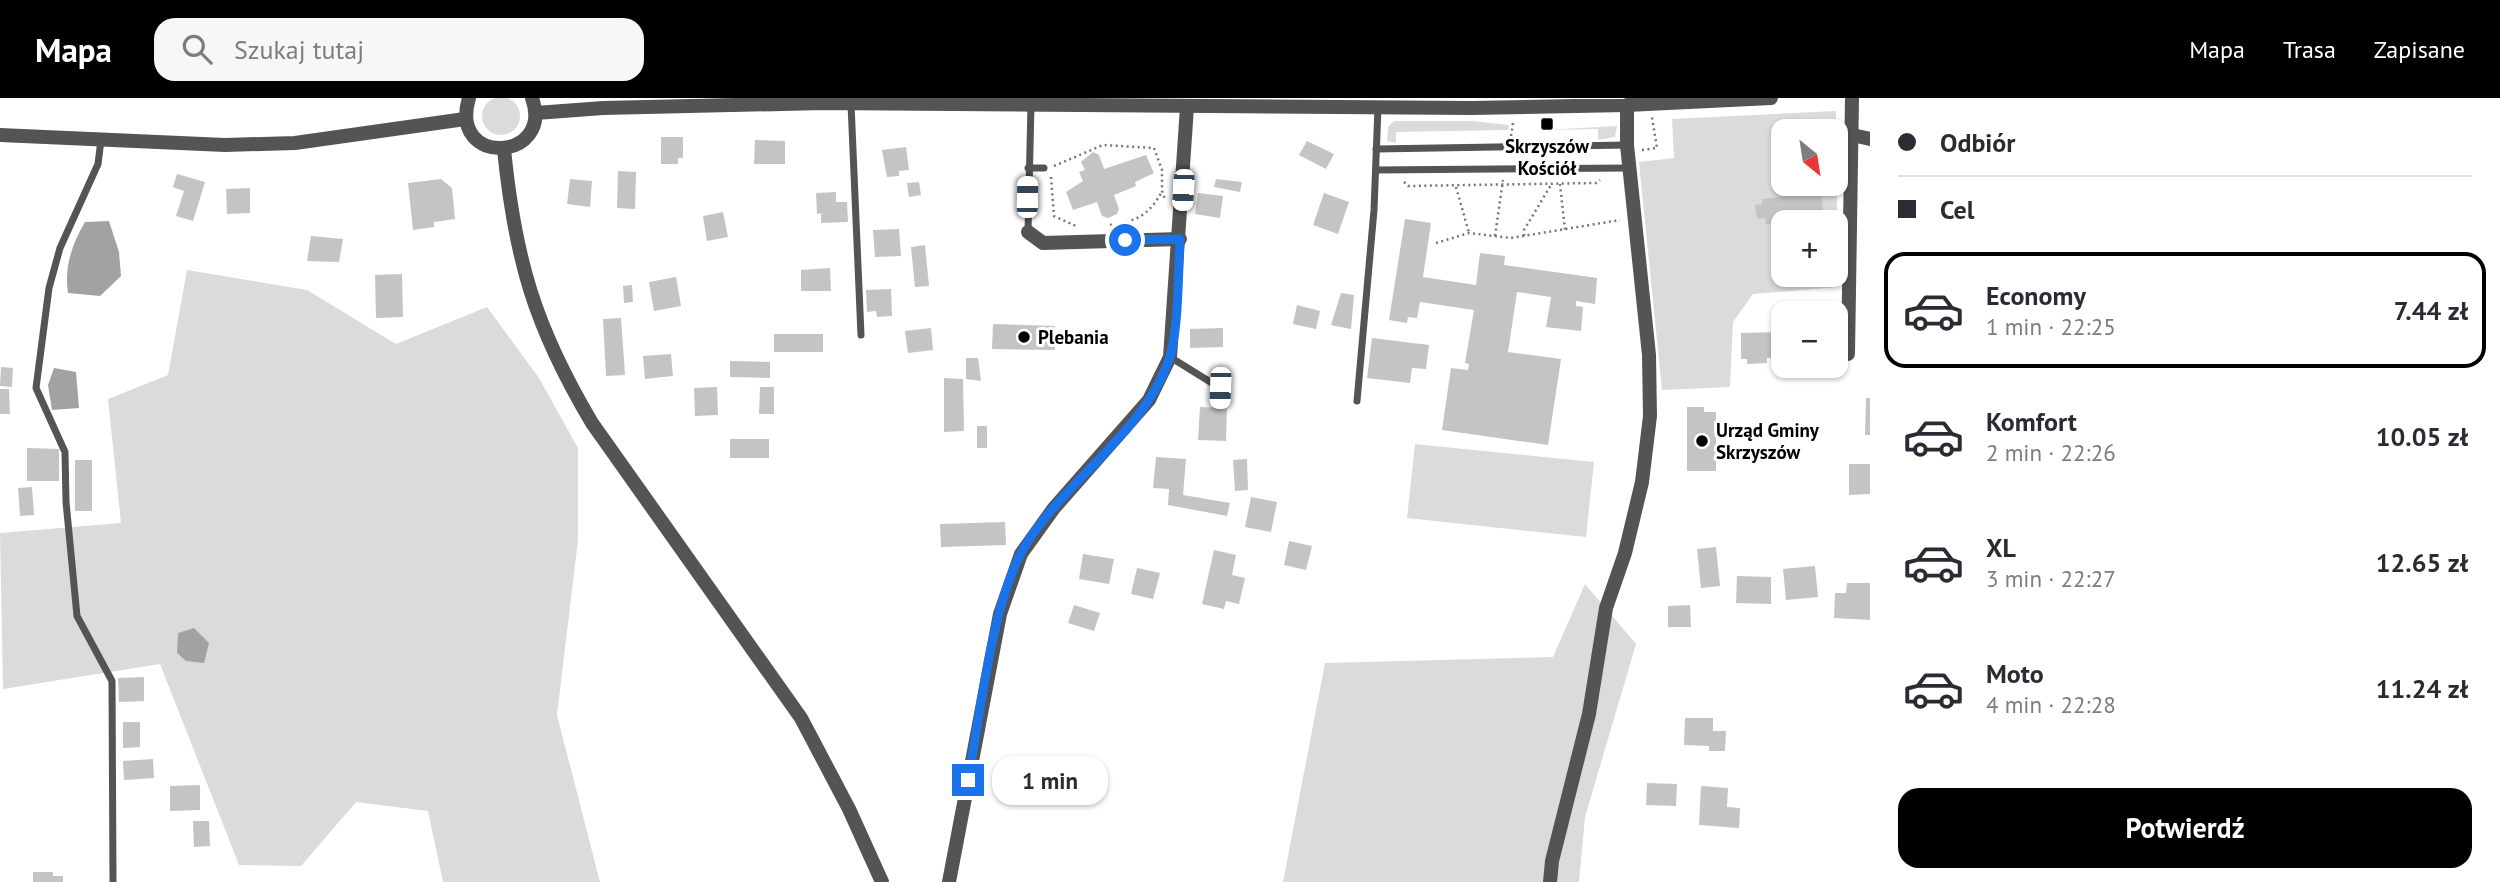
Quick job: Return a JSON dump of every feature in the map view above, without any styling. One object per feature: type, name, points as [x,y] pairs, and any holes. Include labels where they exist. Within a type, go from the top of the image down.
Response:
[{"type":"street","points":[[469,98],[465,119],[475,139],[493,148],[504,149],[524,139],[532,130],[536,113],[532,98]]},
{"type":"street","points":[[536,113],[603,103],[1187,107],[1627,106],[1770,98]]},
{"type":"street","points":[[1848,354],[1852,98]]},
{"type":"street","points":[[1550,882],[1552,861],[1588,714],[1606,608],[1625,553],[1642,482],[1650,416],[1649,355],[1630,167],[1627,106]]},
{"type":"street","points":[[949,882],[1000,614],[1021,554],[1054,508],[1149,400],[1170,357],[1187,107]]},
{"type":"street","points":[[0,135],[225,145],[295,143],[465,119]]},
{"type":"street","points":[[1852,135],[1870,139]]},
{"type":"street","points":[[504,149],[512,224],[527,285],[544,333],[570,385],[592,423],[801,718],[849,809],[882,882]]},
{"type":"street","points":[[1028,232],[1043,243],[1180,239]]},
{"type":"lane","points":[[851,104],[861,335]]},
{"type":"lane","points":[[1028,232],[1031,105]]},
{"type":"lane","points":[[1357,401],[1376,170],[1378,107]]},
{"type":"lane","points":[[101,140],[98,164],[60,248],[49,288],[36,388],[65,452],[67,514],[77,617],[112,681],[113,882]]},
{"type":"lane","points":[[1376,149],[1631,148]]},
{"type":"lane","points":[[1028,167],[1044,167]]},
{"type":"lane","points":[[1376,170],[1630,167]]},
{"type":"lane","points":[[1170,357],[1220,388],[1219,404]]},
{"type":"path","points":[[1631,148],[1657,148],[1651,116]]},
{"type":"path","points":[[1079,228],[1054,216],[1050,168],[1103,145],[1154,148],[1162,170],[1161,191],[1153,209],[1130,223],[1104,225]]},
{"type":"path","points":[[1398,175],[1408,186],[1456,187],[1596,183],[1605,175]]},
{"type":"path","points":[[1560,184],[1564,230]]},
{"type":"path","points":[[1524,236],[1524,230],[1551,185]]},
{"type":"path","points":[[1495,236],[1502,186]]},
{"type":"path","points":[[1456,187],[1469,233]]},
{"type":"path","points":[[1436,243],[1469,233],[1524,236],[1616,222],[1624,215]]},
{"type":"shaded area","points":[[501,97],[514,103],[520,116],[514,129],[501,135],[488,129],[482,116],[488,103]]},
{"type":"shaded area","points":[[1836,111],[1836,119],[1771,119],[1771,196],[1837,196],[1837,210],[1771,210],[1771,287],[1838,287],[1753,294],[1733,322],[1730,387],[1662,390],[1639,162],[1674,158],[1672,119]]},
{"type":"shaded area","points":[[1394,121],[1473,121],[1509,125],[1508,130],[1396,132],[1396,143],[1387,141],[1388,127]]},
{"type":"shaded area","points":[[1617,126],[1615,137],[1598,140],[1598,129],[1541,130]]},
{"type":"shaded area","points":[[109,221],[119,252],[121,276],[100,296],[68,293],[70,256],[85,222]]},
{"type":"shaded area","points":[[187,270],[307,290],[396,344],[487,307],[539,378],[578,448],[578,540],[557,715],[600,882],[443,882],[428,811],[356,802],[301,866],[239,865],[160,664],[3,689],[0,533],[121,523],[108,399],[168,375]]},
{"type":"shaded area","points":[[54,368],[76,372],[79,408],[52,410],[48,385]]},
{"type":"shaded area","points":[[1415,444],[1594,462],[1586,537],[1407,518]]},
{"type":"shaded area","points":[[1585,584],[1636,644],[1585,817],[1579,882],[1283,882],[1325,663],[1553,657]]},
{"type":"shaded area","points":[[194,628],[209,643],[204,663],[186,661],[177,653],[178,633]]},
{"type":"building","points":[[661,137],[683,137],[683,158],[678,158],[678,164],[661,164]]},
{"type":"building","points":[[755,140],[785,141],[785,164],[754,164]]},
{"type":"building","points":[[1307,141],[1334,154],[1326,169],[1299,155]]},
{"type":"building","points":[[906,147],[909,170],[899,171],[899,176],[887,177],[882,150]]},
{"type":"building","points":[[1093,152],[1099,155],[1104,169],[1146,155],[1154,173],[1135,182],[1136,186],[1114,195],[1119,209],[1117,214],[1108,218],[1102,216],[1097,202],[1073,210],[1066,192],[1083,181],[1079,172],[1085,170],[1081,162]]},
{"type":"building","points":[[618,171],[636,172],[635,209],[617,208]]},
{"type":"building","points":[[177,174],[205,182],[193,221],[176,216],[184,191],[173,187]]},
{"type":"building","points":[[441,179],[452,188],[455,219],[434,222],[434,227],[413,230],[408,183]]},
{"type":"building","points":[[570,179],[592,181],[590,207],[567,204]]},
{"type":"building","points":[[1216,179],[1242,182],[1240,192],[1214,187]]},
{"type":"building","points":[[919,182],[921,195],[909,197],[907,183]]},
{"type":"building","points":[[250,188],[250,213],[227,214],[226,189]]},
{"type":"building","points":[[836,192],[836,202],[847,202],[848,222],[821,223],[821,213],[817,214],[816,193]]},
{"type":"building","points":[[1198,193],[1223,196],[1220,218],[1195,214]]},
{"type":"building","points":[[1324,193],[1349,202],[1338,234],[1313,225]]},
{"type":"building","points":[[1822,196],[1823,210],[1771,210],[1771,224],[1766,224],[1765,218],[1757,219],[1755,205],[1762,204],[1762,199]]},
{"type":"building","points":[[723,212],[728,237],[707,241],[703,216]]},
{"type":"building","points":[[1405,219],[1431,223],[1423,277],[1476,285],[1480,253],[1505,256],[1504,265],[1597,278],[1595,304],[1576,301],[1576,306],[1583,307],[1581,331],[1546,327],[1551,297],[1517,292],[1508,352],[1561,359],[1548,445],[1442,430],[1451,368],[1468,370],[1469,364],[1465,363],[1474,310],[1420,302],[1417,318],[1408,317],[1407,323],[1389,320]]},
{"type":"building","points":[[899,229],[901,256],[875,257],[873,230]]},
{"type":"building","points":[[311,236],[343,239],[339,262],[307,261]]},
{"type":"building","points":[[925,245],[929,286],[915,287],[911,247]]},
{"type":"building","points":[[830,268],[831,291],[801,291],[801,270]]},
{"type":"building","points":[[402,274],[403,317],[376,318],[375,275]]},
{"type":"building","points":[[676,277],[681,306],[654,311],[649,282]]},
{"type":"building","points":[[632,285],[633,302],[624,303],[623,286]]},
{"type":"building","points":[[891,289],[892,316],[877,317],[876,311],[867,312],[866,290]]},
{"type":"building","points":[[1341,293],[1354,295],[1351,329],[1331,325]]},
{"type":"building","points":[[1297,305],[1320,311],[1316,329],[1293,324]]},
{"type":"building","points":[[621,318],[625,375],[606,376],[603,319]]},
{"type":"building","name":"Plebania","points":[[993,324],[1055,326],[1055,350],[992,349]]},
{"type":"building","points":[[931,328],[933,350],[908,353],[905,331]]},
{"type":"building","points":[[1223,328],[1223,347],[1190,348],[1190,329]]},
{"type":"building","points":[[1771,332],[1771,358],[1767,358],[1767,363],[1747,364],[1747,359],[1741,359],[1741,333]]},
{"type":"building","points":[[774,334],[823,334],[823,352],[774,352]]},
{"type":"building","points":[[1372,338],[1429,345],[1426,369],[1412,368],[1410,383],[1367,378]]},
{"type":"building","points":[[671,354],[673,376],[645,379],[643,356]]},
{"type":"building","points":[[966,358],[978,358],[981,381],[966,379]]},
{"type":"building","points":[[730,361],[770,362],[770,378],[730,377]]},
{"type":"building","points":[[1,367],[13,368],[12,387],[0,386]]},
{"type":"building","points":[[944,378],[963,379],[964,431],[944,432]]},
{"type":"building","points":[[717,387],[718,415],[695,416],[694,388]]},
{"type":"building","points":[[760,387],[774,387],[774,414],[759,414]]},
{"type":"building","points":[[0,389],[9,389],[10,414],[0,414]]},
{"type":"building","points":[[1866,398],[1870,398],[1870,435],[1865,435]]},
{"type":"building","points":[[1200,407],[1227,408],[1226,441],[1198,440]]},
{"type":"building","name":"Urząd Gminy Skrzyszów","points":[[1687,407],[1704,407],[1704,412],[1716,412],[1716,471],[1687,471]]},
{"type":"building","points":[[977,426],[987,426],[987,448],[977,448]]},
{"type":"building","points":[[730,439],[769,439],[769,458],[730,458]]},
{"type":"building","points":[[27,448],[59,449],[59,481],[27,481]]},
{"type":"building","points":[[1156,457],[1186,459],[1183,495],[1230,503],[1227,516],[1168,505],[1169,489],[1153,488]]},
{"type":"building","points":[[1247,459],[1248,490],[1235,491],[1233,460]]},
{"type":"building","points":[[75,460],[92,460],[92,511],[75,511]]},
{"type":"building","points":[[1849,464],[1870,464],[1870,494],[1849,495]]},
{"type":"building","points":[[32,487],[34,515],[20,516],[18,488]]},
{"type":"building","points":[[1251,497],[1277,502],[1271,532],[1245,527]]},
{"type":"building","points":[[1005,522],[1006,545],[941,547],[940,524]]},
{"type":"building","points":[[1289,541],[1312,546],[1306,570],[1284,565]]},
{"type":"building","points":[[1716,547],[1720,586],[1701,588],[1697,549]]},
{"type":"building","points":[[1214,550],[1236,555],[1232,575],[1245,578],[1239,604],[1226,601],[1224,609],[1202,604]]},
{"type":"building","points":[[1083,554],[1114,559],[1109,584],[1079,579]]},
{"type":"building","points":[[1815,566],[1818,597],[1786,600],[1783,569]]},
{"type":"building","points":[[1137,568],[1160,573],[1153,599],[1131,594]]},
{"type":"building","points":[[1737,576],[1771,577],[1771,604],[1736,603]]},
{"type":"building","points":[[1847,583],[1870,583],[1870,620],[1834,618],[1835,593],[1846,593]]},
{"type":"building","points":[[1074,605],[1100,613],[1094,631],[1068,623]]},
{"type":"building","points":[[1690,605],[1691,627],[1668,627],[1668,606]]},
{"type":"building","points":[[144,677],[144,701],[119,702],[118,678]]},
{"type":"building","points":[[1685,718],[1713,718],[1713,731],[1726,731],[1725,751],[1709,751],[1709,746],[1684,745]]},
{"type":"building","points":[[123,722],[140,722],[140,747],[123,748]]},
{"type":"building","points":[[153,759],[154,778],[124,780],[123,761]]},
{"type":"building","points":[[1647,783],[1677,784],[1676,806],[1646,805]]},
{"type":"building","points":[[200,785],[200,810],[170,811],[170,786]]},
{"type":"building","points":[[1701,786],[1728,788],[1727,807],[1740,808],[1739,828],[1699,825]]},
{"type":"building","points":[[193,821],[209,821],[210,846],[194,847]]},
{"type":"building","points":[[33,872],[53,872],[53,876],[63,876],[63,882],[33,882]]},
{"type":"place","name":"Skrzyszów Kościół","points":[[1547,124]]},
{"type":"place","name":"Plebania","points":[[1024,337]]},
{"type":"place","name":"Urząd Gminy Skrzyszów","points":[[1702,441]]},
{"type":"route","points":[[968,780],[1000,614],[1021,554],[1054,508],[1149,400],[1161,381],[1170,357],[1180,239],[1125,240]]}]
